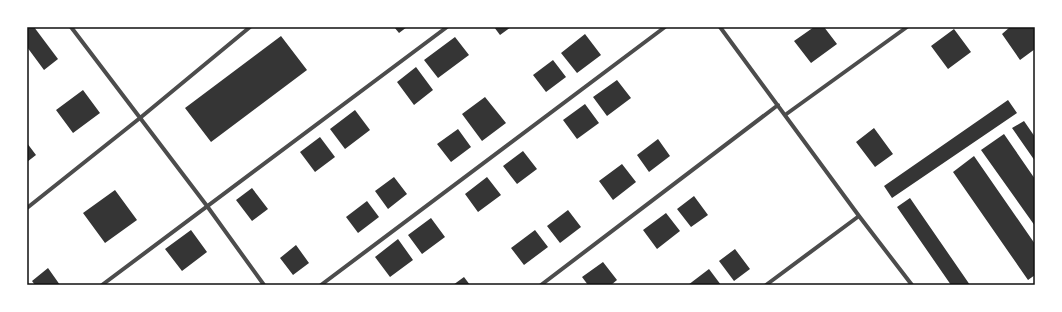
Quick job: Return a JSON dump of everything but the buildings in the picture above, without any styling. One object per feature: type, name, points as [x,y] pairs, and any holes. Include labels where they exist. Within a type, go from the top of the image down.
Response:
[{"type":"street","points":[[71,27],[207,206],[264,285]]},
{"type":"street","points":[[27,208],[140,118],[250,27]]},
{"type":"street","points":[[102,285],[447,27]]},
{"type":"street","points":[[321,285],[665,27]]},
{"type":"street","points":[[720,27],[859,216],[912,285]]},
{"type":"street","points":[[785,115],[907,27]]},
{"type":"street","points":[[541,285],[778,105]]},
{"type":"street","points":[[766,285],[859,216]]}]
